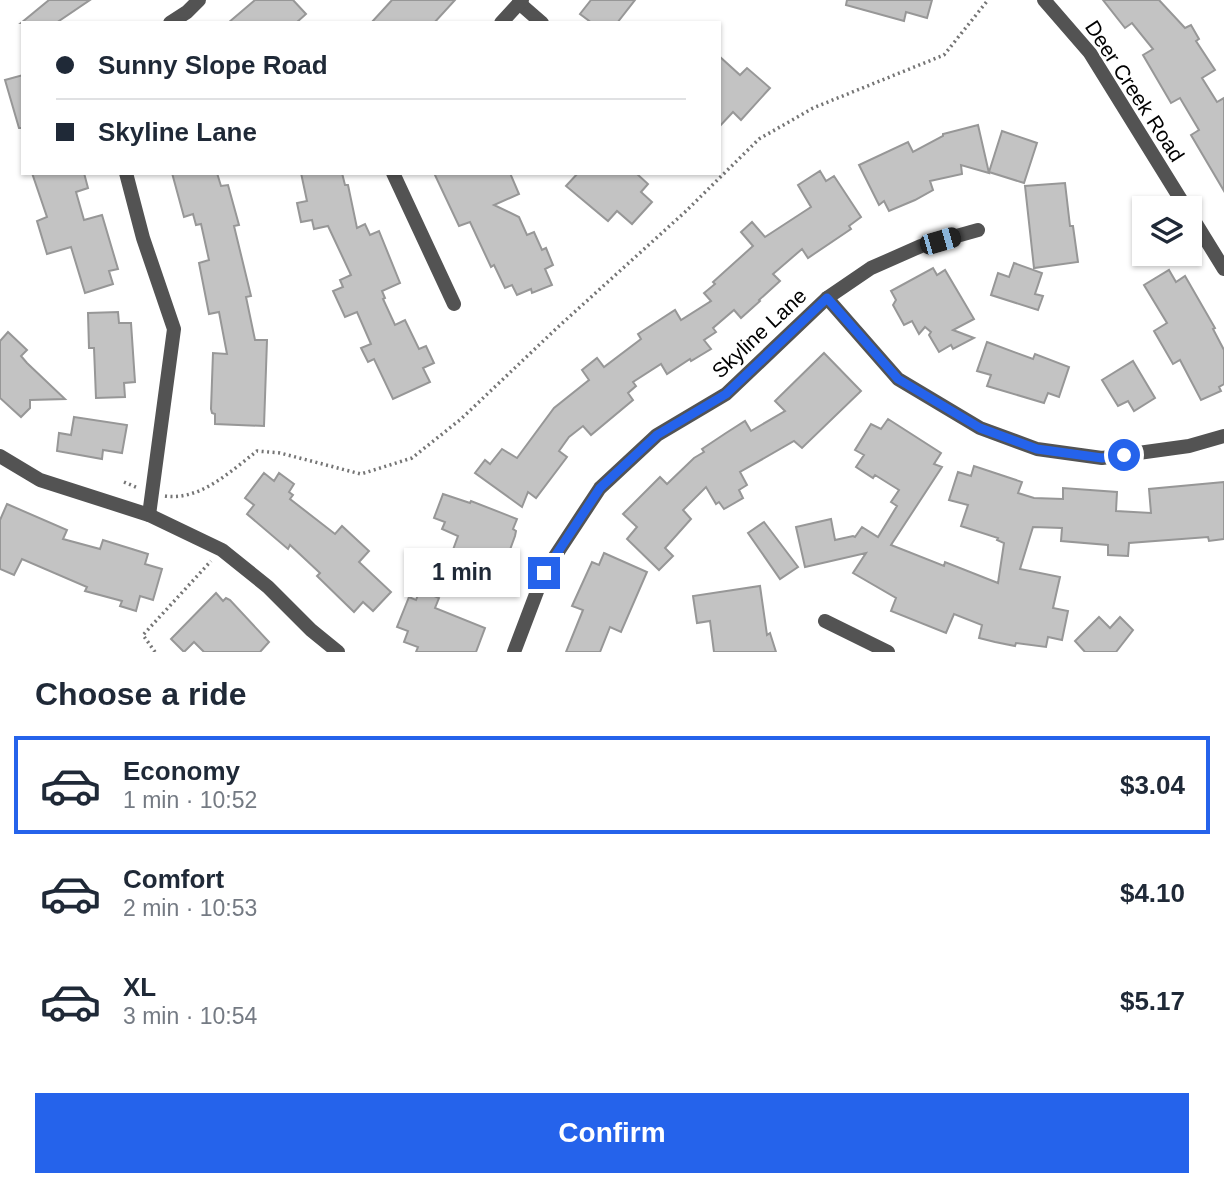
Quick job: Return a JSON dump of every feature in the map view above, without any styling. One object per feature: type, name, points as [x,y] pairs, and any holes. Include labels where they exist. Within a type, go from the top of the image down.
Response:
[{"type":"street","points":[[173,21],[199,0]]},
{"type":"street","name":"Deer Creek Road","points":[[1044,0],[1090,52],[1179,196]]},
{"type":"street","points":[[503,21],[521,1],[540,21]]},
{"type":"street","points":[[127,175],[143,238],[174,329],[149,514]]},
{"type":"street","points":[[394,175],[454,304]]},
{"type":"street","name":"Skyline Lane","points":[[514,652],[544,573],[600,488],[657,435],[726,394],[827,298],[871,268],[920,246],[978,230]]},
{"type":"street","points":[[1202,233],[1224,269]]},
{"type":"street","points":[[827,298],[898,379],[980,428],[1037,449],[1102,458],[1189,446],[1224,436]]},
{"type":"street","points":[[0,456],[40,480],[149,514],[222,550],[268,587],[311,630],[338,652]]},
{"type":"street","points":[[825,621],[888,652]]},
{"type":"path","points":[[124,482],[151,494],[178,498],[215,484],[257,451],[281,453],[361,474],[412,458],[461,419],[685,212],[759,139],[813,108],[944,55],[988,0]]},
{"type":"path","points":[[155,652],[143,635],[222,550]]},
{"type":"building","points":[[49,0],[90,0],[59,21],[23,21]]},
{"type":"building","points":[[255,0],[293,0],[306,14],[298,21],[230,21]]},
{"type":"building","points":[[392,0],[455,0],[436,21],[373,21]]},
{"type":"building","points":[[591,0],[635,0],[619,21],[589,21],[580,14]]},
{"type":"building","points":[[847,0],[932,0],[927,18],[906,12],[904,21],[846,5]]},
{"type":"building","points":[[1103,0],[1159,0],[1185,28],[1191,25],[1199,39],[1196,41],[1215,70],[1202,78],[1217,102],[1224,98],[1224,191],[1191,135],[1199,130],[1180,98],[1171,103],[1143,55],[1153,49],[1132,23],[1125,28]]},
{"type":"building","points":[[721,58],[740,75],[747,68],[770,88],[741,120],[733,112],[721,125]]},
{"type":"building","points":[[21,76],[21,128],[19,128],[5,80]]},
{"type":"building","points":[[978,125],[989,173],[961,165],[962,174],[930,181],[933,190],[915,200],[889,211],[884,201],[879,205],[859,165],[908,142],[913,152],[943,134]]},
{"type":"building","points":[[1002,131],[1037,143],[1024,183],[989,172]]},
{"type":"building","points":[[820,171],[826,181],[834,176],[861,217],[849,226],[851,229],[808,258],[802,249],[773,274],[780,281],[741,318],[734,310],[713,328],[716,332],[704,340],[711,349],[667,374],[661,364],[633,382],[636,386],[628,393],[633,400],[591,435],[583,426],[569,437],[559,451],[567,457],[536,498],[528,492],[522,507],[475,473],[485,460],[490,464],[502,449],[517,458],[554,408],[589,380],[582,370],[597,358],[604,367],[641,339],[638,334],[675,310],[681,320],[711,301],[704,293],[753,246],[741,232],[752,222],[765,237],[811,207],[798,185]]},
{"type":"building","points":[[33,175],[85,175],[88,188],[76,192],[84,220],[102,215],[118,269],[109,271],[113,284],[85,293],[71,247],[47,254],[37,221],[47,217]]},
{"type":"building","points":[[173,175],[218,175],[221,186],[228,185],[239,225],[234,226],[251,296],[246,297],[255,340],[267,340],[264,426],[215,424],[215,414],[211,409],[213,353],[227,354],[219,312],[209,314],[199,263],[209,260],[201,224],[196,225],[193,214],[184,217]]},
{"type":"building","points":[[301,175],[342,175],[345,185],[348,185],[357,228],[365,224],[370,235],[379,231],[400,283],[382,291],[385,298],[383,299],[395,325],[405,320],[419,349],[426,346],[434,363],[423,368],[430,382],[393,399],[374,359],[368,362],[361,348],[371,344],[357,312],[345,317],[333,291],[343,287],[340,280],[351,275],[328,226],[314,229],[312,220],[301,222],[297,203],[307,201]]},
{"type":"building","points":[[435,175],[511,175],[519,194],[494,205],[519,217],[527,235],[534,232],[542,250],[546,248],[553,265],[545,269],[552,285],[532,293],[531,289],[517,295],[512,285],[505,288],[494,265],[491,267],[470,222],[459,226]]},
{"type":"building","points":[[576,175],[638,175],[648,184],[641,192],[652,202],[632,224],[617,211],[608,221],[566,186]]},
{"type":"building","points":[[1065,183],[1078,262],[1034,268],[1025,186]]},
{"type":"building","points":[[1014,263],[1042,273],[1035,294],[1043,296],[1038,310],[991,295],[998,273],[1009,277]]},
{"type":"building","points":[[933,268],[937,275],[945,270],[974,319],[953,330],[974,338],[953,349],[951,345],[939,352],[929,335],[931,332],[925,327],[919,334],[912,321],[904,325],[893,305],[896,300],[891,291]]},
{"type":"building","points":[[1169,270],[1176,282],[1185,276],[1215,328],[1213,329],[1224,350],[1224,384],[1219,387],[1221,391],[1201,400],[1180,360],[1173,364],[1154,331],[1167,323],[1144,285]]},
{"type":"building","points":[[118,312],[119,323],[131,323],[135,382],[124,383],[125,397],[96,398],[94,348],[89,348],[88,313]]},
{"type":"building","points":[[8,332],[27,350],[21,356],[65,399],[30,400],[30,408],[21,417],[0,398],[0,341]]},
{"type":"building","points":[[987,342],[1033,359],[1035,354],[1069,367],[1059,397],[1048,393],[1044,403],[987,386],[991,375],[977,371]]},
{"type":"building","points":[[824,353],[861,391],[802,448],[794,441],[740,472],[747,485],[739,490],[743,498],[724,509],[719,502],[716,504],[706,487],[683,510],[691,519],[665,548],[673,556],[659,570],[627,539],[637,527],[623,514],[660,477],[667,484],[704,452],[702,449],[726,433],[745,421],[751,431],[785,411],[775,401]]},
{"type":"building","points":[[1133,361],[1155,398],[1134,411],[1128,401],[1118,406],[1102,380]]},
{"type":"building","points":[[74,417],[127,425],[122,453],[103,450],[102,459],[57,451],[59,433],[71,435]]},
{"type":"building","points":[[888,419],[941,453],[934,464],[942,467],[891,545],[944,566],[945,562],[998,583],[1004,543],[997,540],[998,538],[961,526],[968,505],[949,500],[958,472],[971,476],[974,466],[1022,482],[1018,493],[1034,498],[1063,499],[1063,488],[1117,492],[1116,511],[1151,513],[1149,489],[1224,482],[1224,539],[1209,541],[1208,537],[1129,543],[1128,556],[1108,555],[1108,545],[1061,541],[1062,528],[1033,527],[1020,569],[1060,577],[1053,608],[1068,611],[1062,640],[1048,637],[1046,647],[995,642],[979,638],[982,625],[954,614],[946,633],[891,611],[896,598],[853,573],[866,553],[805,567],[796,527],[831,519],[835,540],[855,537],[862,527],[878,537],[897,506],[891,502],[899,490],[856,467],[864,455],[855,450],[871,424],[881,429]]},
{"type":"building","points":[[264,473],[274,481],[279,473],[294,484],[289,492],[293,495],[290,499],[335,534],[342,526],[369,551],[359,562],[391,592],[373,611],[363,602],[354,612],[317,576],[320,573],[290,545],[288,549],[247,514],[254,505],[245,498]]},
{"type":"building","points":[[443,494],[470,503],[471,501],[517,519],[513,529],[516,531],[515,536],[497,585],[487,580],[482,593],[455,582],[462,563],[450,558],[458,536],[442,529],[445,522],[434,518]]},
{"type":"building","points":[[7,504],[67,530],[63,539],[100,549],[103,540],[148,554],[145,564],[162,569],[153,600],[140,596],[136,611],[120,606],[122,601],[85,591],[87,587],[22,559],[14,575],[0,569],[0,520]]},
{"type":"building","points":[[764,522],[798,567],[780,579],[748,533]]},
{"type":"building","points":[[604,553],[647,572],[621,632],[610,627],[600,652],[566,652],[583,610],[572,606],[592,562],[599,565]]},
{"type":"building","points":[[760,586],[767,635],[770,633],[776,652],[714,652],[710,621],[697,623],[693,596]]},
{"type":"building","points":[[420,590],[439,598],[435,608],[485,628],[476,652],[416,652],[418,647],[404,642],[408,631],[397,627],[409,597],[416,600]]},
{"type":"building","points":[[216,593],[223,601],[226,598],[230,600],[269,642],[260,652],[204,652],[194,642],[184,652],[171,639]]},
{"type":"building","points":[[1099,617],[1110,628],[1120,617],[1133,630],[1116,652],[1085,652],[1075,641]]},
{"type":"route","points":[[544,573],[600,488],[657,435],[726,394],[827,298],[898,379],[980,428],[1037,449],[1102,458],[1124,455]]}]
